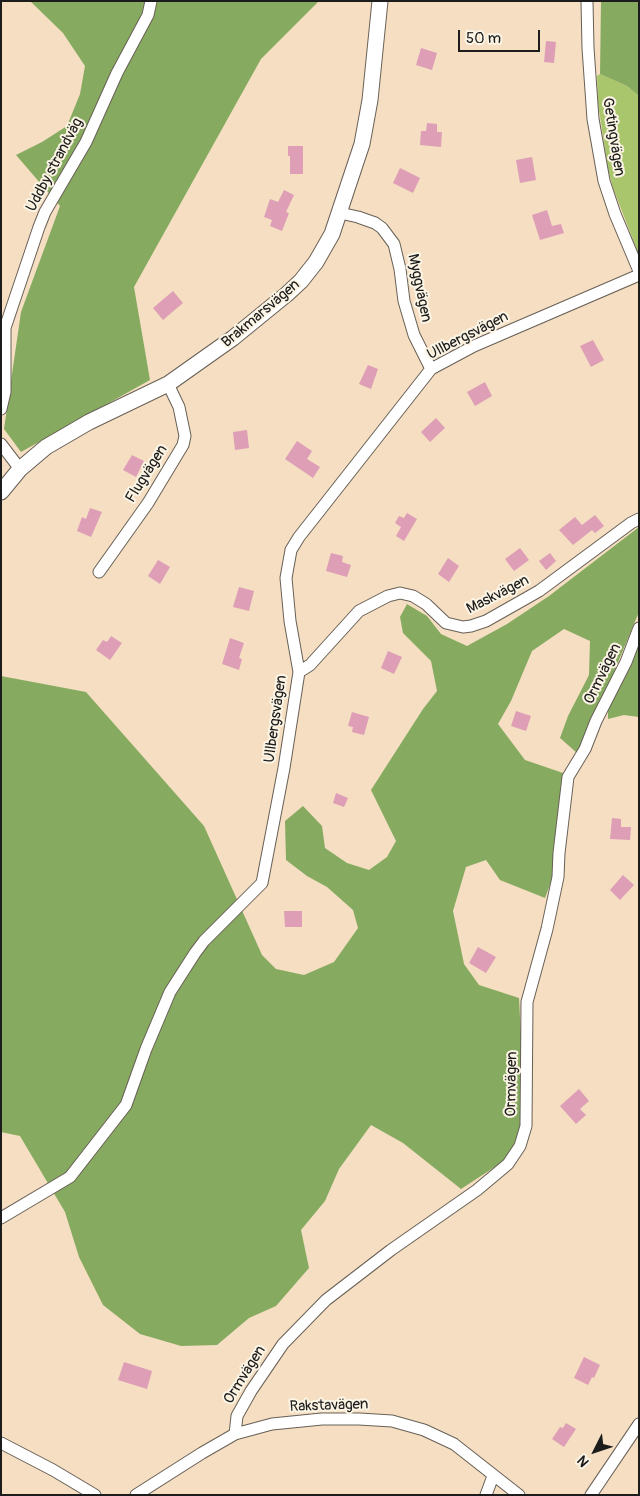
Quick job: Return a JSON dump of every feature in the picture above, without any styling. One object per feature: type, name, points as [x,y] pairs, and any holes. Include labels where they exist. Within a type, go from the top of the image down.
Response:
[{"type":"street","name":"Uddby strandväg","points":[[1,409],[4,392],[3,325],[45,212],[86,142],[118,73],[148,15],[151,1]]},
{"type":"street","name":"Brakmarsvägen","points":[[1,492],[20,469],[46,448],[89,422],[168,384],[233,338],[301,281],[316,262],[332,234],[362,144],[370,100],[380,1]]},
{"type":"street","name":"Getingvägen","points":[[586,1],[593,119],[604,181],[615,214],[639,271]]},
{"type":"street","name":"Myggvägen","points":[[340,213],[375,223],[382,228],[394,244],[400,269],[404,301],[414,335],[432,369]]},
{"type":"street","name":"Ullbergsvägen","points":[[1,1218],[70,1177],[126,1105],[170,992],[190,961],[204,941],[262,883],[284,768],[299,672],[291,630],[286,578],[291,550],[299,537],[432,369],[474,346],[639,275]]},
{"type":"street","name":"Flugvägen","points":[[100,572],[148,502],[183,445],[184,436],[179,407],[168,384]]},
{"type":"street","points":[[1,444],[20,469]]},
{"type":"street","name":"Maskvägen","points":[[299,672],[310,665],[359,611],[388,596],[400,594],[413,596],[426,604],[446,623],[463,627],[471,626],[486,621],[539,591],[630,523],[639,519]]},
{"type":"street","name":"Ormvägen","points":[[235,1434],[237,1416],[250,1391],[282,1344],[326,1300],[391,1250],[477,1190],[508,1164],[520,1146],[526,1126],[527,1002],[547,929],[558,876],[568,777],[585,749],[596,721],[626,662],[639,628]]},
{"type":"street","name":"Rakstavägen","points":[[136,1495],[235,1434],[272,1424],[322,1418],[359,1418],[392,1421],[424,1430],[454,1444],[519,1495]]},
{"type":"street","points":[[591,1495],[639,1424]]},
{"type":"street","points":[[1,1443],[96,1495]]},
{"type":"street","points":[[486,1495],[494,1476]]},
{"type":"green space","points":[[30,1],[319,1],[261,59],[134,287],[150,380],[21,452],[4,429],[21,312],[60,206],[16,155],[42,142],[67,126],[80,94],[85,66],[63,33]]},
{"type":"green space","points":[[601,1],[639,1],[639,96],[627,86],[600,74]]},
{"type":"green space","points":[[600,74],[627,86],[639,96],[639,255],[613,188],[608,169],[598,103],[597,76]]},
{"type":"green space","points":[[639,527],[639,612],[587,736],[577,753],[560,738],[568,716],[589,675],[590,641],[564,629],[532,651],[511,701],[498,724],[525,760],[563,773],[555,871],[545,898],[500,880],[486,860],[466,867],[453,911],[464,964],[479,985],[519,998],[522,1056],[521,1132],[507,1159],[461,1189],[403,1143],[371,1125],[339,1169],[325,1201],[301,1230],[309,1268],[276,1306],[249,1318],[217,1345],[181,1346],[140,1334],[103,1305],[79,1257],[65,1212],[20,1136],[1,1132],[1,676],[86,692],[204,826],[262,955],[276,969],[304,975],[334,962],[358,928],[353,910],[327,887],[307,876],[286,860],[285,821],[303,806],[322,826],[325,848],[347,863],[369,870],[387,857],[396,841],[371,790],[423,709],[437,691],[431,661],[403,633],[400,617],[407,604],[427,616],[441,634],[467,646],[507,624],[549,596]]},
{"type":"green space","points":[[639,635],[639,717],[624,715],[608,719],[608,710]]},
{"type":"building","points":[[546,41],[556,42],[554,63],[544,62]]},
{"type":"building","points":[[421,48],[437,53],[432,70],[416,65]]},
{"type":"building","points":[[427,123],[437,124],[437,132],[442,132],[441,147],[420,145],[421,131],[426,131]]},
{"type":"building","points":[[288,146],[303,146],[303,174],[290,174]]},
{"type":"building","points":[[532,157],[536,180],[520,183],[516,160]]},
{"type":"building","points":[[400,168],[420,178],[413,193],[393,183]]},
{"type":"building","points":[[284,190],[294,195],[286,212],[289,213],[282,231],[270,226],[272,220],[264,217],[270,199],[278,202]]},
{"type":"building","points":[[547,210],[552,226],[561,224],[564,233],[540,240],[532,215]]},
{"type":"building","points":[[173,291],[183,303],[163,320],[153,308]]},
{"type":"building","points":[[593,340],[604,360],[591,367],[580,346]]},
{"type":"building","points":[[368,365],[378,369],[371,389],[359,384]]},
{"type":"building","points":[[485,382],[492,396],[475,406],[467,392]]},
{"type":"building","points":[[436,418],[445,428],[430,442],[421,432]]},
{"type":"building","points":[[247,430],[249,448],[235,450],[233,432]]},
{"type":"building","points":[[297,441],[312,451],[307,459],[320,467],[313,478],[285,459]]},
{"type":"building","points":[[132,455],[144,461],[136,477],[123,470]]},
{"type":"building","points":[[90,508],[102,512],[91,537],[77,531],[82,517],[86,519]]},
{"type":"building","points":[[407,513],[417,519],[404,541],[396,536],[401,527],[395,523],[399,516],[404,518]]},
{"type":"building","points":[[595,515],[604,526],[595,533],[592,530],[573,545],[559,530],[575,517],[582,525]]},
{"type":"building","points":[[520,548],[529,560],[514,571],[505,559]]},
{"type":"building","points":[[331,553],[343,556],[342,562],[351,565],[347,577],[326,571]]},
{"type":"building","points":[[550,553],[556,561],[546,570],[539,561]]},
{"type":"building","points":[[448,558],[459,566],[449,582],[438,574]]},
{"type":"building","points":[[158,560],[170,567],[160,584],[148,576]]},
{"type":"building","points":[[239,587],[254,591],[249,611],[233,607]]},
{"type":"building","points":[[111,636],[122,643],[110,660],[96,650],[103,640],[107,642]]},
{"type":"building","points":[[230,638],[244,643],[239,658],[242,659],[239,670],[222,664]]},
{"type":"building","points":[[388,651],[402,657],[394,674],[381,668]]},
{"type":"building","points":[[516,711],[531,716],[526,731],[511,726]]},
{"type":"building","points":[[352,712],[369,717],[364,735],[352,732],[353,727],[348,726]]},
{"type":"building","points":[[336,793],[348,798],[344,807],[333,803]]},
{"type":"building","points":[[612,818],[621,819],[621,827],[631,827],[630,840],[610,839]]},
{"type":"building","points":[[623,875],[634,885],[620,900],[610,890]]},
{"type":"building","points":[[284,911],[302,911],[302,927],[285,927]]},
{"type":"building","points":[[478,947],[496,957],[486,973],[469,963]]},
{"type":"building","points":[[579,1089],[589,1101],[580,1109],[586,1115],[576,1124],[560,1106]]},
{"type":"building","points":[[584,1357],[600,1365],[594,1378],[592,1377],[588,1385],[574,1378]]},
{"type":"building","points":[[124,1362],[152,1371],[147,1389],[118,1380]]},
{"type":"building","points":[[566,1423],[576,1429],[564,1447],[552,1439],[560,1427],[563,1428]]}]
